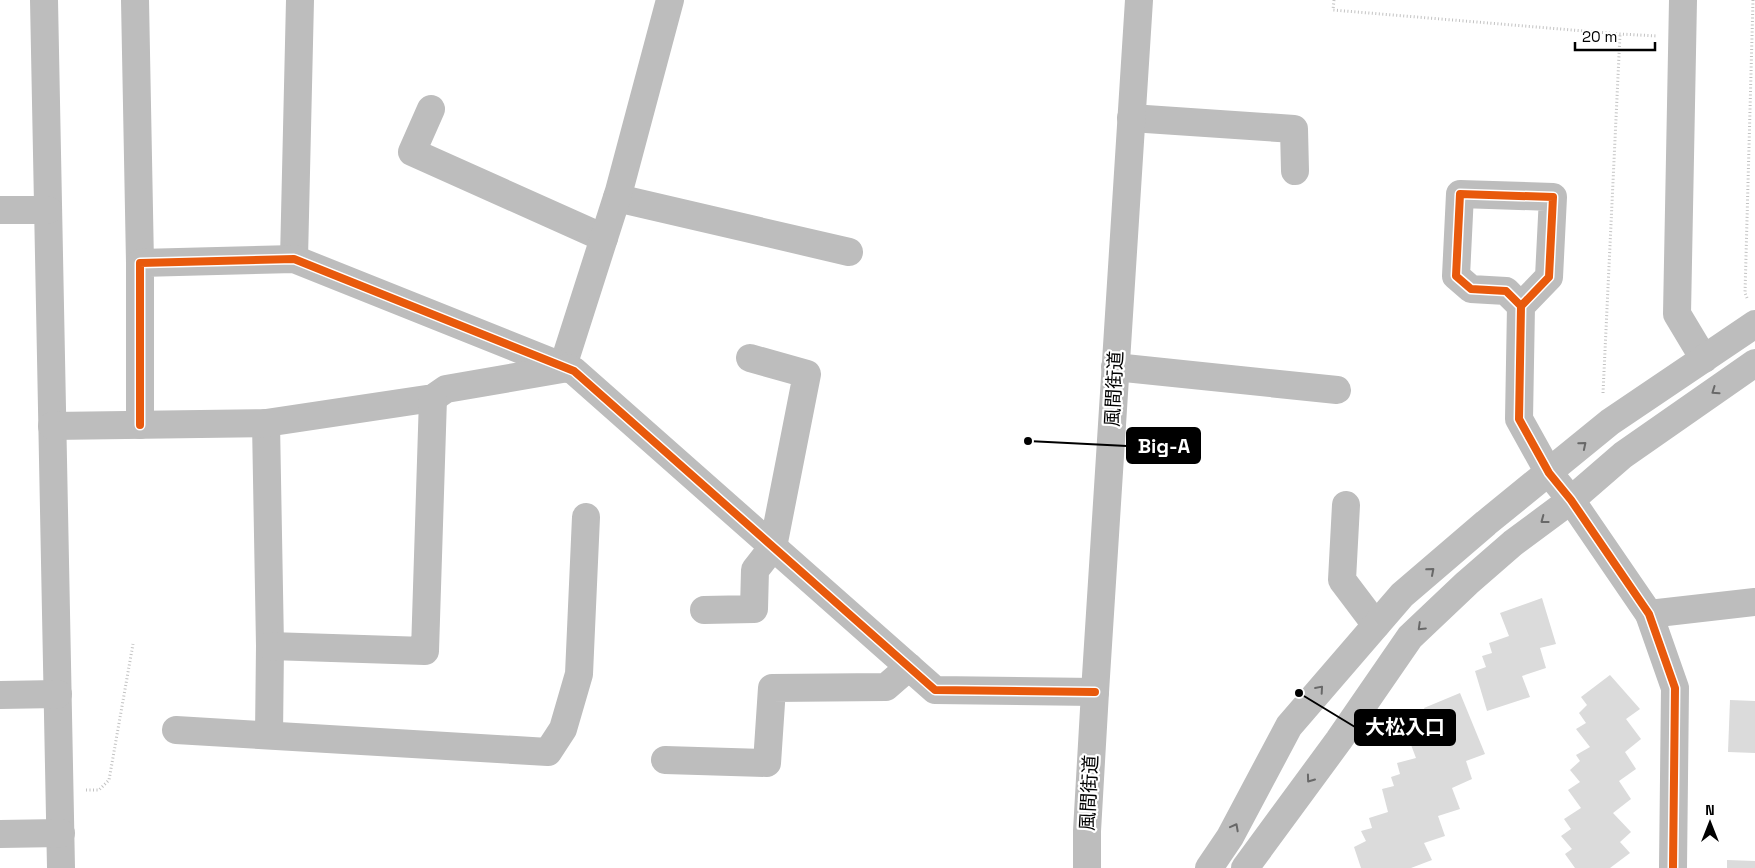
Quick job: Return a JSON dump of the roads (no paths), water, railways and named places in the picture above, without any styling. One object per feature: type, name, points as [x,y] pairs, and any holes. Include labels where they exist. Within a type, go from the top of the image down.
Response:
[{"type":"street","points":[[44,0],[61,868]]},
{"type":"street","points":[[135,0],[140,263],[140,425]]},
{"type":"street","points":[[294,259],[300,0]]},
{"type":"street","points":[[566,367],[617,198],[670,0]]},
{"type":"street","name":"風間街道","points":[[1087,868],[1087,831],[1095,692],[1139,0]]},
{"type":"street","points":[[1683,0],[1677,314],[1704,359]]},
{"type":"street","points":[[431,109],[412,152],[604,238]]},
{"type":"street","points":[[1131,118],[1294,129],[1295,172]]},
{"type":"street","points":[[1521,306],[1506,291],[1471,288],[1456,276],[1460,194],[1553,197],[1549,278],[1521,306],[1519,419],[1549,473],[1571,500],[1650,614],[1676,688],[1673,868]]},
{"type":"street","points":[[617,198],[849,252]]},
{"type":"street","points":[[0,210],[48,210]]},
{"type":"street","points":[[140,263],[294,259],[574,370],[935,690],[1095,692]]},
{"type":"street","points":[[1209,868],[1230,836],[1289,726],[1409,589],[1486,523],[1610,422],[1704,359],[1752,312]]},
{"type":"street","points":[[704,610],[754,609],[755,570],[773,546],[807,374],[750,358]]},
{"type":"street","points":[[1245,868],[1339,740],[1410,638],[1467,583],[1513,544],[1571,500],[1623,455],[1755,363]]},
{"type":"street","points":[[52,426],[266,423],[434,398],[446,389],[566,367]]},
{"type":"street","points":[[1115,368],[1337,390]]},
{"type":"street","points":[[270,646],[425,651],[434,398]]},
{"type":"street","points":[[266,423],[270,646],[269,735]]},
{"type":"street","points":[[1346,505],[1342,580],[1376,625]]},
{"type":"street","points":[[176,730],[548,752],[563,729],[579,674],[586,517]]},
{"type":"street","points":[[1650,614],[1755,602]]},
{"type":"street","points":[[665,760],[766,763],[772,688],[886,687],[909,667]]},
{"type":"street","points":[[0,695],[58,694]]},
{"type":"street","points":[[0,834],[61,832]]},
{"type":"place","name":"Big-A","points":[[1028,441]]},
{"type":"place","name":"大松入口","points":[[1299,693]]}]
